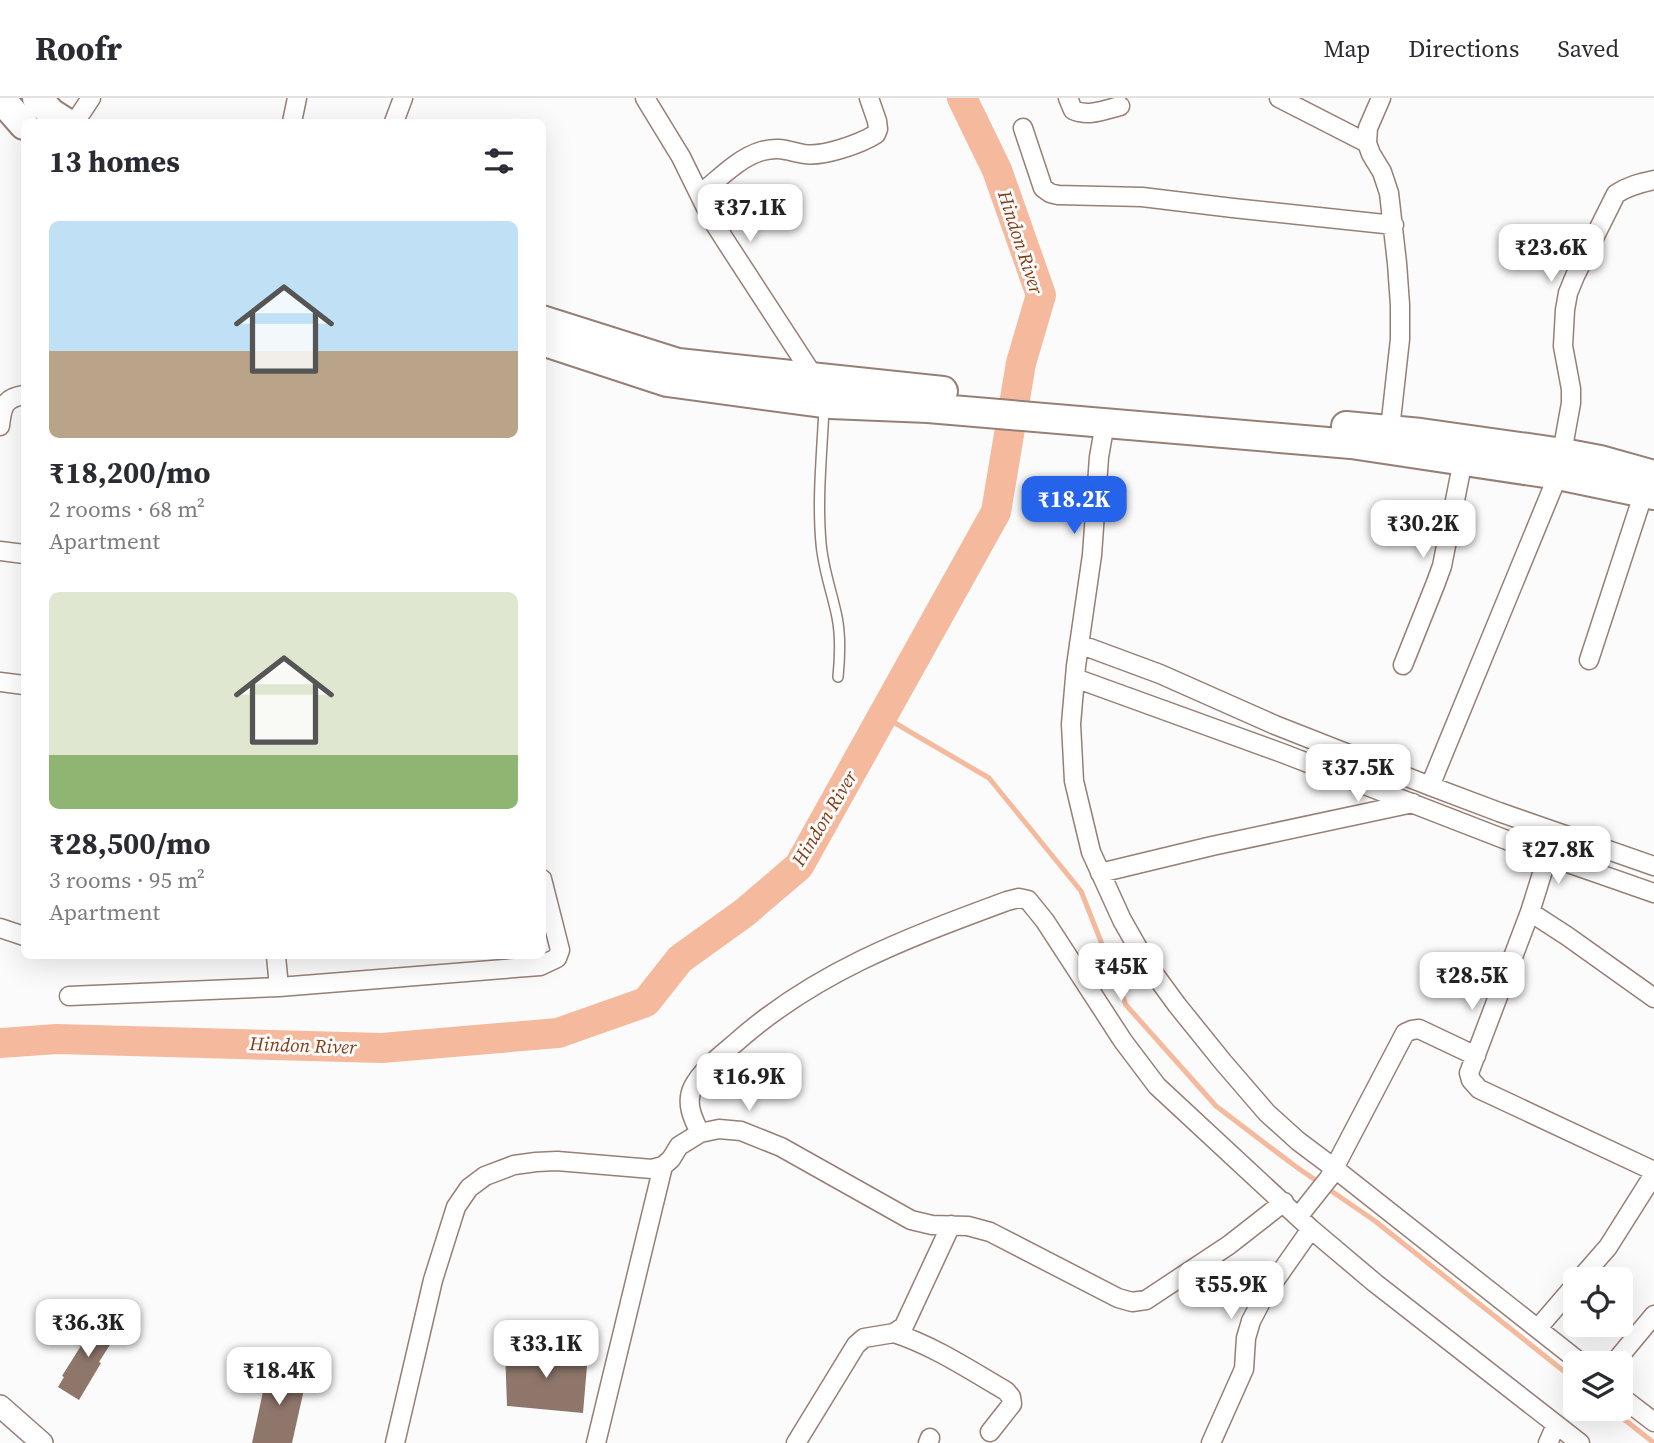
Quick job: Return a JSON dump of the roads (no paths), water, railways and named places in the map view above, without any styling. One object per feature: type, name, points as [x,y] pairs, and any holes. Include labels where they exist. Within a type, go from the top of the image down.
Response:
[{"type":"main road","points":[[0,98],[21,122]]},
{"type":"main road","points":[[37,98],[60,119]]},
{"type":"main road","points":[[546,321],[678,363],[823,395],[928,399],[1102,417],[1323,433],[1390,429],[1561,464],[1651,487]]},
{"type":"main road","points":[[546,342],[667,382],[765,384]]},
{"type":"main road","points":[[1323,433],[1351,444],[1463,460],[1561,464]]},
{"type":"street","points":[[77,119],[91,98]]},
{"type":"street","points":[[293,119],[297,98]]},
{"type":"street","points":[[395,119],[403,98]]},
{"type":"street","points":[[645,98],[681,156],[711,218],[823,395]]},
{"type":"street","points":[[700,194],[736,164],[764,150],[787,149],[803,154],[815,154],[869,139],[876,135],[878,129],[869,98]]},
{"type":"street","points":[[1068,98],[1073,110],[1079,113],[1086,114],[1120,106]]},
{"type":"street","points":[[1279,98],[1367,144]]},
{"type":"street","points":[[1381,98],[1368,128],[1367,144],[1382,172],[1389,193],[1394,225],[1400,339],[1390,429]]},
{"type":"street","points":[[1023,128],[1043,188],[1050,193],[1142,197],[1394,225]]},
{"type":"street","points":[[1430,786],[1561,464],[1571,403],[1563,346],[1563,326],[1569,293],[1616,194],[1635,184],[1654,180]]},
{"type":"street","points":[[0,426],[2,412],[11,398]]},
{"type":"street","points":[[1102,417],[1093,555],[1077,660],[1071,724],[1074,780],[1091,852],[1122,920],[1147,964],[1223,1062],[1268,1113],[1332,1173],[1566,1351]]},
{"type":"street","points":[[1403,665],[1442,566],[1463,460]]},
{"type":"street","points":[[1589,660],[1651,487]]},
{"type":"street","points":[[0,551],[21,554]]},
{"type":"street","points":[[1077,660],[1160,674],[1275,726],[1499,812],[1552,843],[1654,893]]},
{"type":"street","points":[[1077,660],[1282,752],[1413,803],[1552,843],[1654,866]]},
{"type":"street","points":[[0,682],[21,685]]},
{"type":"street","points":[[1100,873],[1413,803]]},
{"type":"street","points":[[1552,843],[1530,912],[1469,1073],[1471,1080],[1479,1088],[1654,1173],[1608,1247],[1590,1267]]},
{"type":"street","points":[[69,996],[279,987],[540,967],[552,962],[560,950],[546,895]]},
{"type":"street","points":[[701,1133],[689,1104],[692,1088],[748,1031],[850,964],[916,935],[1007,901],[1019,898],[1028,900],[1045,921],[1123,1041],[1157,1086],[1375,1283],[1580,1443]]},
{"type":"street","points":[[1530,912],[1654,998]]},
{"type":"street","points":[[0,928],[21,935]]},
{"type":"street","points":[[276,959],[279,987]]},
{"type":"street","points":[[1211,1443],[1244,1369],[1246,1338],[1251,1321],[1405,1032],[1419,1029],[1476,1055]]},
{"type":"street","points":[[396,1443],[433,1280],[456,1207],[469,1188],[485,1176],[514,1165],[557,1161],[652,1170],[663,1166],[679,1146],[701,1133],[719,1129],[741,1131],[781,1147],[911,1220],[932,1225],[968,1226],[990,1232],[1118,1298],[1132,1302],[1146,1300],[1229,1245],[1284,1202]]},
{"type":"street","points":[[596,1443],[663,1166]]},
{"type":"street","points":[[796,1443],[856,1345],[864,1338],[894,1333],[904,1326],[951,1225]]},
{"type":"street","points":[[1538,1328],[1563,1300]]},
{"type":"street","points":[[1624,1351],[1654,1315]]},
{"type":"street","points":[[894,1333],[937,1351],[1006,1391],[1012,1404],[990,1432]]},
{"type":"street","points":[[1633,1405],[1654,1422]]},
{"type":"street","points":[[0,1406],[41,1443]]},
{"type":"street","points":[[1548,1443],[1556,1424]]},
{"type":"lane","points":[[823,395],[820,518],[824,565],[840,636],[838,677]]},
{"type":"waterway","name":"Hindon River","points":[[0,1043],[57,1039],[382,1048],[558,1033],[646,1002],[680,959],[744,913],[799,866],[996,512],[1021,363],[1041,295],[997,170],[962,98]]},
{"type":"waterway","points":[[883,716],[989,778],[1081,891],[1126,1005],[1216,1106],[1295,1166],[1375,1221],[1563,1370]]},
{"type":"waterway","points":[[1626,1421],[1654,1443]]}]
